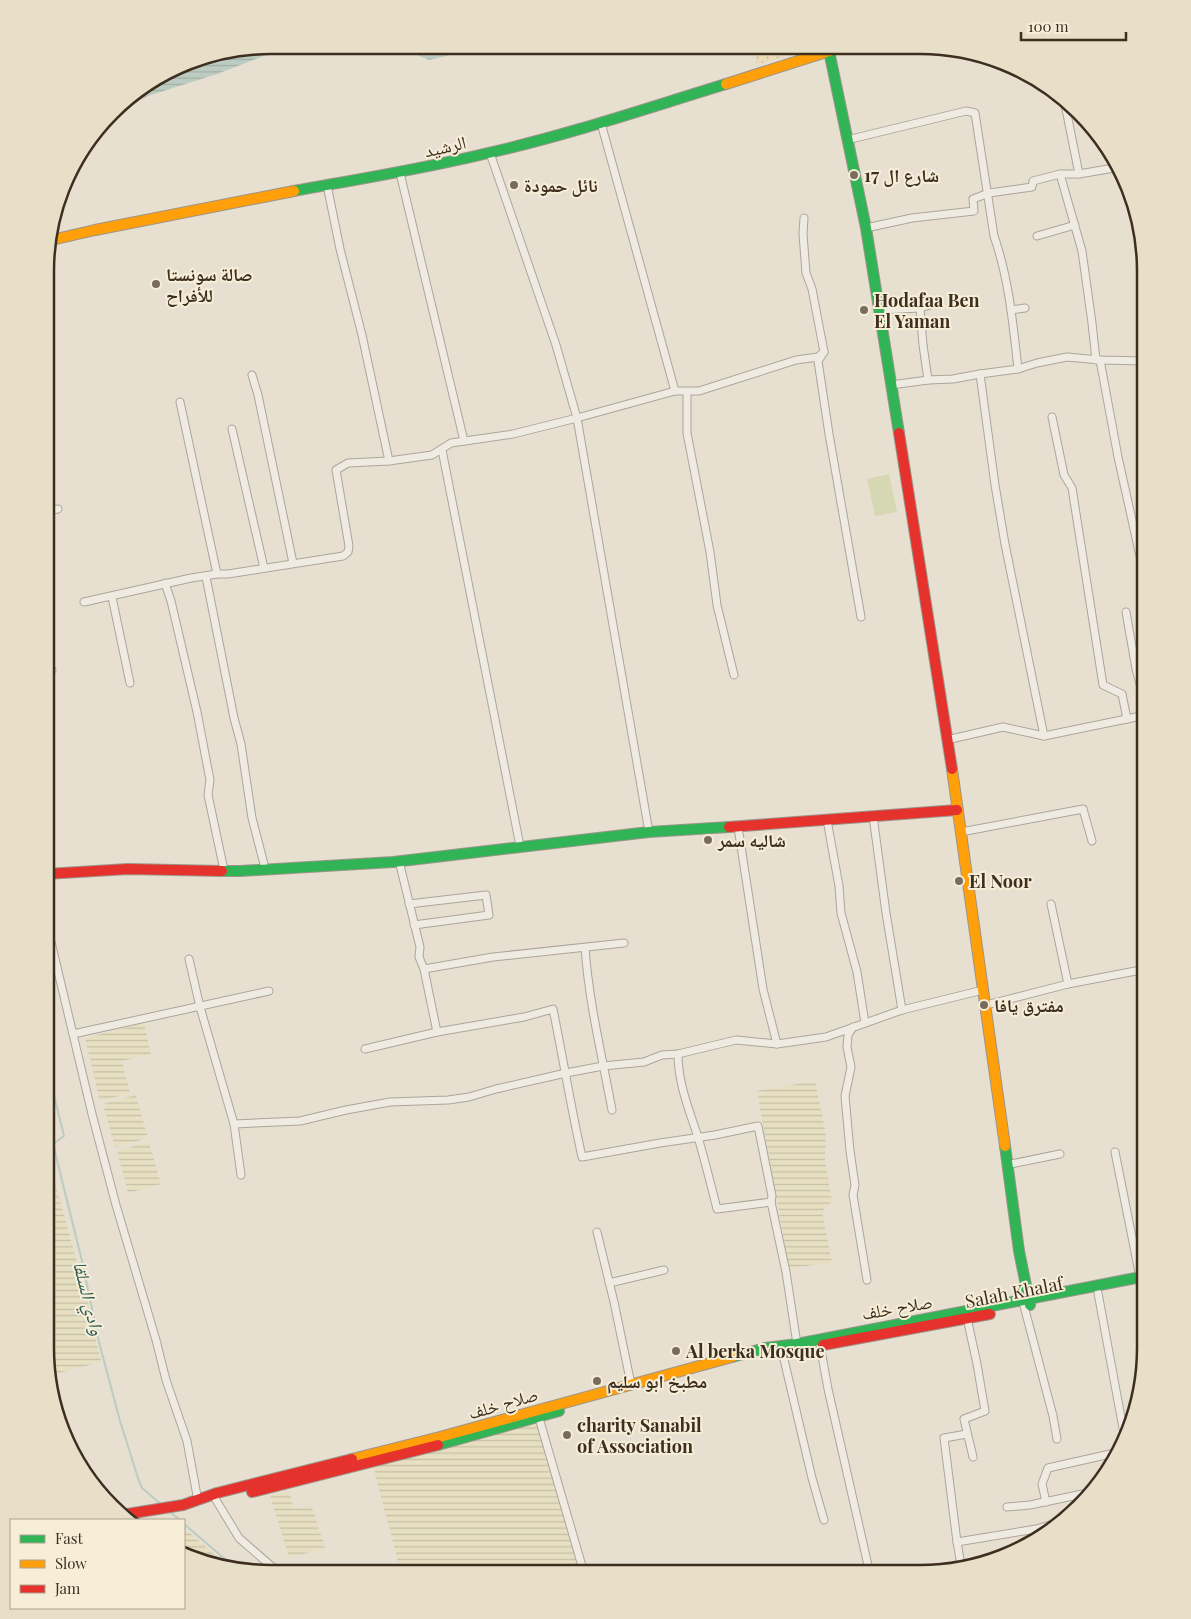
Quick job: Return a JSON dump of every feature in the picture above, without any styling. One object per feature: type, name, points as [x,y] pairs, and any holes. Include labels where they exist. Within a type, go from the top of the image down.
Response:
[{"type":"main road","name":"الرشيد","points":[[56,239],[327,185],[400,173],[490,153],[601,123],[820,54]]},
{"type":"main road","points":[[830,54],[846,140],[866,228],[931,628],[986,1005],[1018,1251],[1028,1303]]},
{"type":"main road","points":[[54,874],[128,869],[240,871],[399,861],[650,832],[958,810]]},
{"type":"main road","name":"صلاح خلف","points":[[207,1500],[217,1493],[440,1437],[766,1348],[1028,1303],[1137,1280]]},
{"type":"main road","name":"Salah Khalaf","points":[[539,1418],[782,1350],[820,1346],[967,1318],[1028,1303],[1098,1292],[1137,1281]]},
{"type":"main road","name":"صلاح خلف","points":[[207,1500],[411,1452],[539,1418]]},
{"type":"main road","points":[[131,1513],[207,1500]]},
{"type":"street","points":[[846,140],[944,115],[971,111],[975,113],[994,236],[1000,253],[1011,310],[1018,369]]},
{"type":"street","points":[[1066,111],[1078,174]]},
{"type":"street","points":[[601,123],[675,391]]},
{"type":"street","points":[[490,153],[556,345],[577,418],[650,832]]},
{"type":"street","points":[[866,228],[912,218],[974,211],[973,199],[988,194],[1032,187],[1033,181],[1060,174],[1078,174],[1112,169]]},
{"type":"street","points":[[400,173],[464,441]]},
{"type":"street","points":[[1060,174],[1082,251],[1098,360],[1137,542]]},
{"type":"street","points":[[327,185],[340,250],[362,335],[389,461]]},
{"type":"street","points":[[804,218],[803,234],[806,274],[812,289],[824,352],[818,361],[830,444],[861,617]]},
{"type":"street","points":[[1037,236],[1075,226]]},
{"type":"street","points":[[880,310],[920,308],[934,304]]},
{"type":"street","points":[[920,308],[922,345],[928,380]]},
{"type":"street","points":[[1011,310],[1025,308]]},
{"type":"street","points":[[84,602],[165,583],[343,556],[348,552],[349,546],[336,470],[348,463],[389,461],[432,455],[452,443],[513,434],[675,391],[699,391],[796,360],[818,357],[824,352]]},
{"type":"street","points":[[892,386],[1018,369],[1067,357],[1137,361]]},
{"type":"street","points":[[980,374],[1005,544],[1044,736]]},
{"type":"street","points":[[252,375],[258,395],[293,564]]},
{"type":"street","points":[[686,392],[687,433],[710,552],[717,605],[734,675]]},
{"type":"street","points":[[180,402],[217,574]]},
{"type":"street","points":[[1052,416],[1064,475],[1072,488],[1103,685],[1122,694],[1127,720]]},
{"type":"street","points":[[232,429],[264,568]]},
{"type":"street","points":[[442,450],[520,846]]},
{"type":"street","points":[[54,510],[58,509]]},
{"type":"street","points":[[206,577],[234,718],[241,744],[252,818],[265,868]]},
{"type":"street","points":[[165,583],[197,712],[210,780],[208,795],[224,870]]},
{"type":"street","points":[[112,596],[130,683]]},
{"type":"street","points":[[1126,612],[1137,673]]},
{"type":"street","points":[[952,738],[1003,727],[1044,736],[1137,717]]},
{"type":"street","points":[[961,832],[1084,809],[1092,841]]},
{"type":"street","points":[[874,816],[886,913],[902,1010]]},
{"type":"street","points":[[827,820],[839,886],[841,913],[857,972],[865,1023]]},
{"type":"street","points":[[738,827],[763,989],[777,1044]]},
{"type":"street","points":[[399,861],[420,947],[419,957],[424,969],[437,1032]]},
{"type":"street","points":[[408,904],[486,895],[489,915],[414,925]]},
{"type":"street","points":[[1051,904],[1068,984]]},
{"type":"street","points":[[424,969],[493,957],[624,943]]},
{"type":"street","points":[[585,948],[588,986],[612,1110]]},
{"type":"street","points":[[54,954],[116,1205],[166,1380],[207,1500],[239,1538],[270,1565]]},
{"type":"street","points":[[189,959],[200,1006],[234,1124],[241,1175]]},
{"type":"street","points":[[986,1005],[1068,984],[1137,971]]},
{"type":"street","points":[[234,1124],[300,1121],[390,1102],[448,1100],[469,1097],[566,1073],[603,1066],[644,1062],[662,1055],[678,1054],[736,1040],[777,1044],[826,1037],[902,1010],[983,990]]},
{"type":"street","points":[[73,1034],[269,991]]},
{"type":"street","points":[[365,1049],[437,1032],[494,1023],[553,1008],[582,1157],[758,1126],[798,1344]]},
{"type":"street","points":[[853,1026],[848,1034],[851,1067],[845,1096],[855,1184],[853,1195],[867,1280]]},
{"type":"street","points":[[678,1054],[678,1071],[717,1209],[771,1202]]},
{"type":"street","points":[[1115,1152],[1137,1248]]},
{"type":"street","points":[[1006,1165],[1060,1154]]},
{"type":"street","points":[[597,1232],[631,1384]]},
{"type":"street","points":[[609,1283],[664,1270]]},
{"type":"street","points":[[1098,1292],[1123,1427]]},
{"type":"street","points":[[1028,1303],[1056,1439]]},
{"type":"street","points":[[967,1318],[985,1410],[964,1419],[973,1457]]},
{"type":"street","points":[[820,1346],[868,1565]]},
{"type":"street","points":[[782,1350],[812,1478],[824,1520]]},
{"type":"street","points":[[539,1418],[582,1565]]},
{"type":"street","points":[[960,1561],[944,1438],[967,1434]]},
{"type":"street","points":[[1046,1502],[1042,1484],[1048,1468],[1110,1454]]},
{"type":"street","points":[[1007,1507],[1046,1502],[1080,1495]]},
{"type":"street","points":[[957,1542],[1044,1527]]},
{"type":"shaded area","points":[[269,54],[217,74],[148,96],[134,103],[162,83],[201,65],[228,58]]},
{"type":"shaded area","points":[[415,54],[455,54],[429,60]]},
{"type":"shaded area","points":[[144,1023],[151,1054],[122,1061],[130,1093],[100,1101],[85,1038]]},
{"type":"shaded area","points":[[815,1081],[826,1134],[825,1159],[832,1201],[822,1212],[832,1263],[789,1268],[757,1091]]},
{"type":"shaded area","points":[[136,1095],[148,1138],[115,1147],[103,1104]]},
{"type":"shaded area","points":[[149,1142],[161,1184],[128,1193],[117,1151]]},
{"type":"shaded area","points":[[54,1179],[89,1305],[101,1362],[56,1374]]},
{"type":"shaded area","points":[[537,1421],[578,1565],[399,1565],[373,1466]]},
{"type":"shaded area","points":[[289,1491],[294,1509],[311,1504],[325,1548],[289,1558],[270,1495]]},
{"type":"shaded area","points":[[185,1529],[220,1559],[185,1548]]},
{"type":"green space","points":[[889,474],[897,512],[875,516],[867,479]]},
{"type":"sand","points":[[757,54],[794,54],[755,65]]},
{"type":"waterway","name":"وادي السلقا","points":[[54,1095],[64,1136],[54,1143]]},
{"type":"waterway","name":"وادي السلقا","points":[[54,1148],[82,1261],[99,1342],[120,1421],[142,1488],[163,1506]]},
{"type":"waterway","name":"وادي السلقا","points":[[170,1512],[179,1519]]},
{"type":"waterway","name":"وادي السلقا","points":[[185,1525],[227,1561]]},
{"type":"traffic: fast","points":[[830,54],[866,228],[899,433]]},
{"type":"traffic: fast","points":[[294,191],[415,169],[518,146],[726,84]]},
{"type":"traffic: fast","points":[[222,871],[393,862],[649,832],[729,827]]},
{"type":"traffic: fast","points":[[1005,1146],[1019,1251],[1030,1305]]},
{"type":"traffic: fast","points":[[732,1357],[765,1348],[797,1344],[1137,1278]]},
{"type":"traffic: fast","points":[[438,1445],[559,1411]]},
{"type":"traffic: slow","points":[[726,84],[820,54]]},
{"type":"traffic: slow","points":[[56,239],[294,191]]},
{"type":"traffic: slow","points":[[952,769],[1005,1146]]},
{"type":"traffic: slow","points":[[352,1459],[440,1437],[732,1357]]},
{"type":"traffic: jam","points":[[899,433],[952,769]]},
{"type":"traffic: jam","points":[[729,827],[957,810]]},
{"type":"traffic: jam","points":[[54,874],[128,869],[222,871]]},
{"type":"traffic: jam","points":[[823,1345],[990,1314]]},
{"type":"traffic: jam","points":[[252,1492],[438,1445]]},
{"type":"traffic: jam","points":[[131,1513],[183,1505],[217,1493],[352,1459]]},
{"type":"place","name":"شارع ال 17","points":[[854,175]]},
{"type":"place","name":"نائل حمودة","points":[[514,185]]},
{"type":"place","name":"صالة سونستا للأفراح","points":[[156,284]]},
{"type":"place","name":"Hodafaa Ben El Yaman","points":[[864,310]]},
{"type":"place","name":"شاليه سمر","points":[[708,840]]},
{"type":"place","name":"El Noor","points":[[959,881]]},
{"type":"place","name":"مفترق يافا","points":[[984,1005]]},
{"type":"place","name":"Al berka Mosque","points":[[676,1351]]},
{"type":"place","name":"مطبخ ابو سليم","points":[[597,1381]]},
{"type":"place","name":"charity Sanabil of Association","points":[[567,1435]]}]
